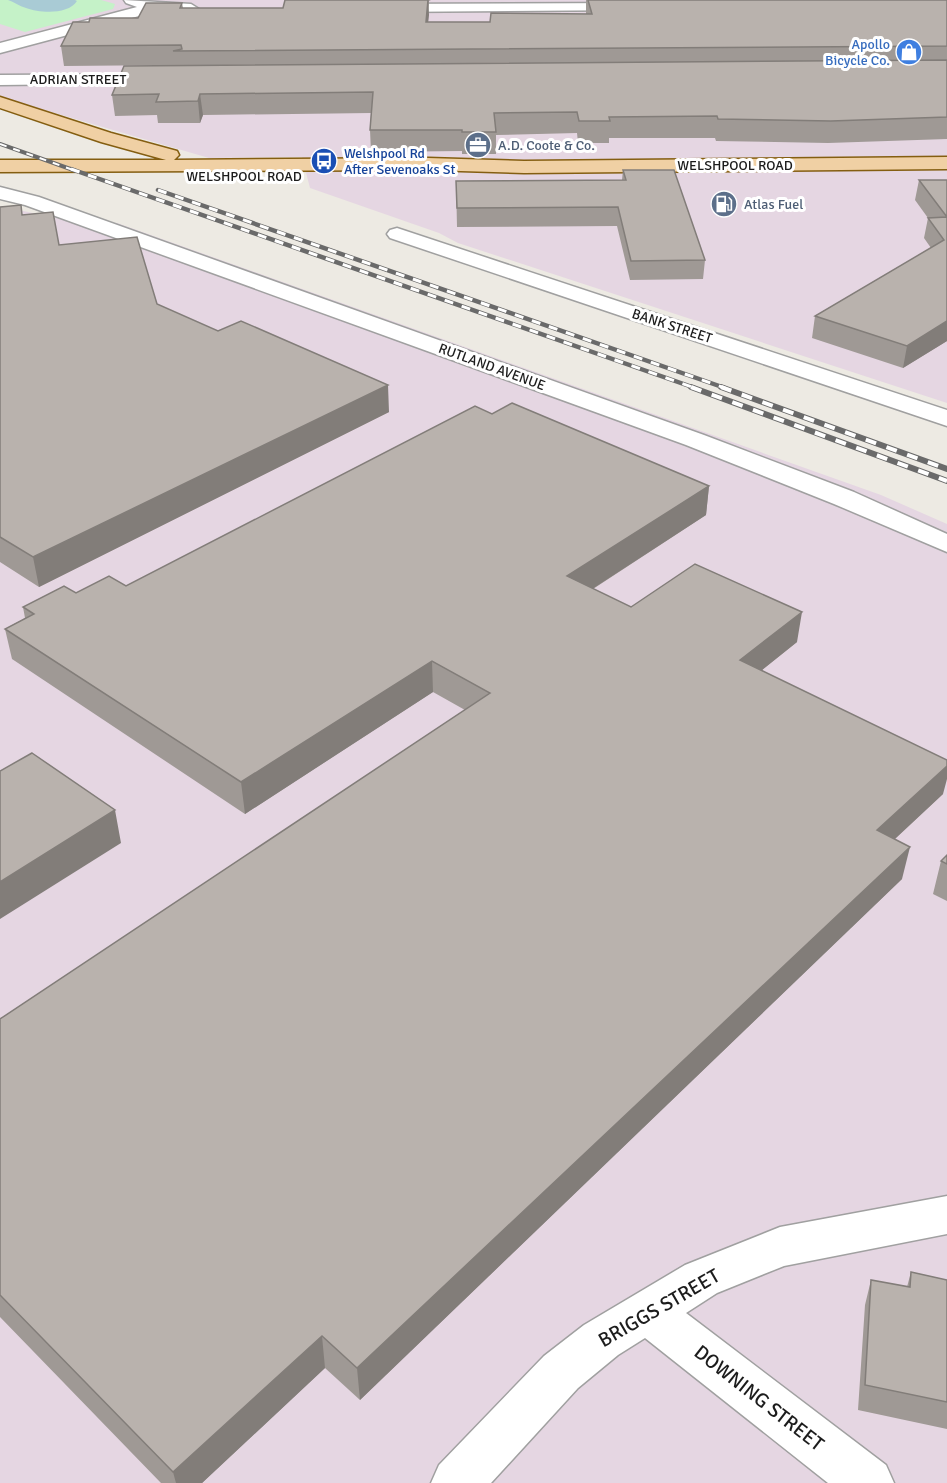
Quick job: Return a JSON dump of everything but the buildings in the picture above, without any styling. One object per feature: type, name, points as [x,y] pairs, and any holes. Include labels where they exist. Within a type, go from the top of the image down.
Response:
[{"type":"main road","points":[[0,102],[107,138],[136,144],[172,156],[179,171]]},
{"type":"main road","points":[[107,138],[127,158],[128,166],[153,176]]},
{"type":"main road","name":"WELSHPOOL ROAD","points":[[0,166],[128,166],[179,171],[431,174],[524,166],[947,163]]},
{"type":"main road","name":"WELSHPOOL ROAD","points":[[0,177],[153,176],[179,171]]},
{"type":"street","points":[[131,0],[153,7],[211,9]]},
{"type":"street","points":[[0,48],[178,0]]},
{"type":"street","points":[[365,8],[650,7]]},
{"type":"street","name":"ADRIAN STREET","points":[[0,80],[184,79]]},
{"type":"street","points":[[32,201],[27,188],[33,180],[40,177]]},
{"type":"street","name":"RUTLAND AVENUE","points":[[0,193],[32,201],[695,440],[844,498],[947,544]]},
{"type":"street","name":"BANK STREET","points":[[397,234],[947,418]]},
{"type":"street","name":"BRIGGS STREET","points":[[457,1483],[561,1372],[601,1340],[649,1313],[701,1279],[780,1247],[947,1215]]},
{"type":"street","name":"DOWNING STREET","points":[[649,1313],[868,1483]]},
{"type":"shaded area","points":[[0,0],[947,0],[947,403],[458,243],[439,233],[310,188],[302,157],[209,158],[0,97]]},
{"type":"shaded area","points":[[0,206],[75,222],[117,223],[881,495],[947,524],[947,1483],[0,1483]]},
{"type":"green space","points":[[0,0],[101,0],[115,4],[113,9],[25,32],[0,24]]},
{"type":"water","points":[[8,0],[77,1],[67,9],[46,12],[26,8]]},
{"type":"railway","points":[[0,144],[76,171]]},
{"type":"railway","points":[[71,169],[695,388]]},
{"type":"railway","points":[[158,190],[725,388]]},
{"type":"railway","points":[[691,387],[947,481]]},
{"type":"railway","points":[[721,387],[947,469]]},
{"type":"place","name":"Apollo Bicycle Co.","points":[[909,52]]},
{"type":"place","name":"A.D. Coote & Co.","points":[[478,145]]},
{"type":"place","name":"Welshpool Rd After Sevenoaks St","points":[[324,161]]},
{"type":"place","name":"Atlas Fuel","points":[[724,204]]}]
